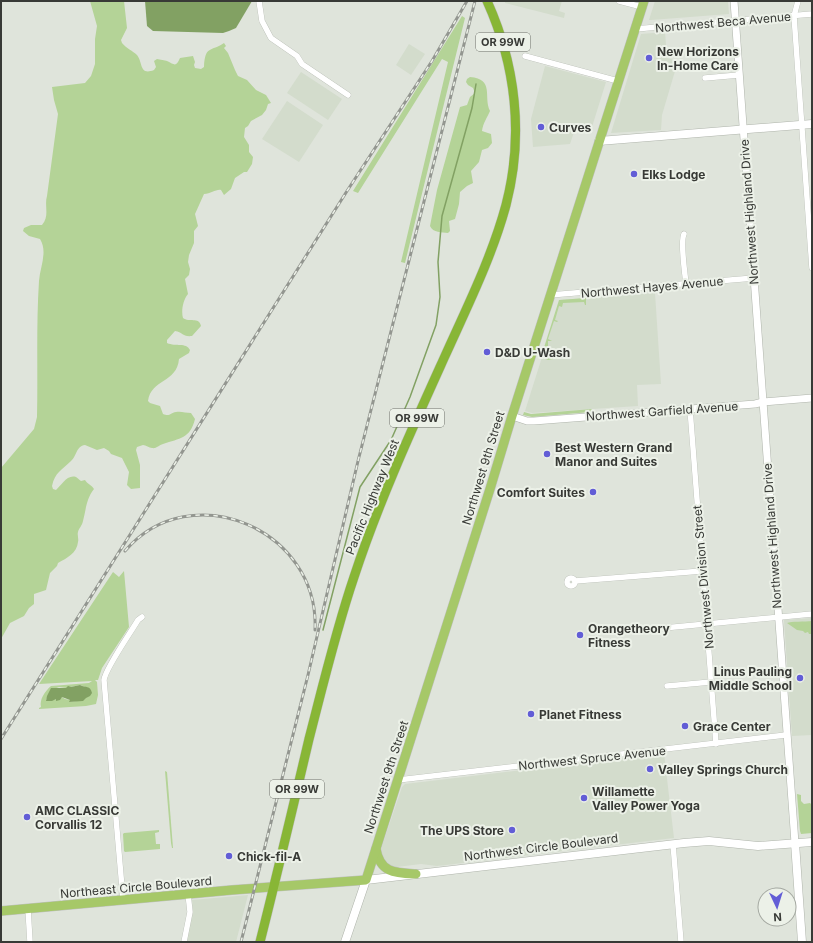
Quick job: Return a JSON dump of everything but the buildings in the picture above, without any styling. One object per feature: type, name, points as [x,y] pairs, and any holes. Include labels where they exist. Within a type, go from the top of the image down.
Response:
[{"type":"highway","name":"Pacific Highway West","points":[[260,942],[332,648],[362,552],[388,484],[483,269],[506,204],[511,181],[514,155],[514,99],[512,79],[506,51],[498,25],[489,4]]},
{"type":"main road","name":"Northwest 9th Street","points":[[345,942],[398,780],[643,4]]},
{"type":"main road","points":[[599,141],[812,124]]},
{"type":"main road","name":"Northwest Circle Boulevard","points":[[273,886],[366,880],[709,841],[757,846],[812,842]]},
{"type":"main road","name":"Northwest Highland Drive","points":[[794,844],[802,942]]},
{"type":"main road","points":[[376,848],[378,859],[383,867],[395,872],[416,874]]},
{"type":"main road","name":"Northeast Circle Boulevard","points":[[1,911],[273,886]]},
{"type":"street","points":[[258,1],[262,21],[271,38],[297,56],[302,64],[348,95]]},
{"type":"street","points":[[619,1],[643,4]]},
{"type":"street","name":"Northwest Highland Drive","points":[[734,1],[794,844]]},
{"type":"street","points":[[798,1],[794,16],[812,268]]},
{"type":"street","name":"Northwest Beca Avenue","points":[[635,29],[812,14]]},
{"type":"street","points":[[525,56],[618,81]]},
{"type":"street","points":[[705,78],[739,75]]},
{"type":"street","points":[[684,234],[682,237],[686,284]]},
{"type":"street","name":"Northwest Hayes Avenue","points":[[550,295],[754,278]]},
{"type":"street","name":"Northwest Garfield Avenue","points":[[512,416],[527,421],[534,421],[755,404],[812,398]]},
{"type":"street","name":"Northwest Division Street","points":[[690,409],[716,744]]},
{"type":"street","points":[[575,581],[702,571]]},
{"type":"street","points":[[632,631],[812,614]]},
{"type":"street","points":[[123,899],[104,680],[105,674],[138,620],[142,617]]},
{"type":"street","points":[[667,686],[711,682]]},
{"type":"street","name":"Northwest Spruce Avenue","points":[[398,780],[786,735]]},
{"type":"street","points":[[673,844],[680,942]]},
{"type":"street","points":[[184,942],[190,912],[188,894]]},
{"type":"street","points":[[28,909],[30,942]]},
{"type":"shaded area","points":[[90,1],[124,1],[127,28],[121,40],[124,45],[137,55],[144,70],[154,70],[156,67],[154,61],[157,59],[176,64],[180,58],[193,56],[195,68],[201,69],[204,67],[207,52],[224,43],[226,46],[224,48],[228,53],[238,76],[247,80],[256,90],[266,95],[271,103],[268,104],[262,115],[251,121],[245,128],[244,137],[249,145],[249,152],[253,157],[252,164],[247,172],[244,172],[235,178],[231,189],[224,195],[221,190],[204,194],[195,214],[198,226],[194,231],[194,243],[189,255],[189,275],[185,279],[188,294],[184,302],[182,312],[183,318],[188,320],[196,320],[201,326],[192,336],[186,336],[175,331],[167,340],[167,343],[183,345],[190,350],[189,353],[179,359],[174,373],[154,389],[150,394],[148,401],[160,406],[163,414],[165,415],[169,415],[174,412],[191,413],[195,419],[193,426],[184,437],[162,444],[155,448],[145,445],[137,447],[136,450],[140,465],[140,488],[131,489],[127,485],[129,472],[122,458],[111,454],[104,448],[97,450],[85,445],[78,449],[73,459],[57,474],[52,486],[53,489],[56,490],[70,477],[76,477],[81,481],[85,480],[94,489],[88,501],[83,523],[78,532],[76,549],[71,555],[58,563],[50,573],[46,590],[34,594],[34,604],[29,608],[24,616],[10,623],[1,639],[1,468],[34,429],[37,417],[38,298],[43,249],[40,239],[29,236],[23,231],[24,228],[31,225],[42,225],[46,218],[46,200],[58,114],[52,87],[85,83],[91,76],[95,64],[95,39],[97,26]]},
{"type":"shaded area","points":[[145,1],[252,1],[236,28],[223,33],[153,31],[147,26]]},
{"type":"shaded area","points":[[505,1],[562,1],[559,11],[565,13],[564,18],[505,3]]},
{"type":"shaded area","points":[[655,1],[728,1],[729,14],[649,20]]},
{"type":"shaded area","points":[[462,16],[465,18],[405,263],[401,262],[448,62],[442,59],[358,193],[353,191]]},
{"type":"shaded area","points":[[665,32],[667,58],[678,61],[662,115],[661,130],[611,133],[641,34]]},
{"type":"shaded area","points":[[409,44],[425,54],[411,75],[396,65]]},
{"type":"shaded area","points":[[545,66],[606,82],[591,130],[576,126],[570,144],[533,147],[531,119]]},
{"type":"shaded area","points":[[301,72],[342,99],[328,120],[287,93]]},
{"type":"shaded area","points":[[470,77],[478,78],[483,81],[487,90],[488,106],[490,111],[482,131],[491,134],[492,143],[488,148],[482,150],[479,162],[471,171],[473,183],[460,192],[459,204],[455,219],[449,221],[450,231],[448,233],[438,232],[433,230],[430,226],[437,190],[460,107],[467,105],[470,97],[475,93],[473,88],[466,82]]},
{"type":"shaded area","points":[[287,101],[323,125],[299,162],[262,139]]},
{"type":"shaded area","points":[[655,293],[661,384],[637,385],[638,406],[532,413],[525,411],[560,300]]},
{"type":"shaded area","points":[[586,298],[586,305],[584,302],[563,303],[562,307],[559,306],[555,320],[558,321],[554,321],[548,339],[552,341],[548,341],[548,354],[550,358],[553,359],[548,360],[541,357],[559,300]]},
{"type":"shaded area","points":[[592,409],[590,412],[532,417],[523,415],[524,412],[531,414]]},
{"type":"shaded area","points":[[124,571],[129,627],[102,668],[98,680],[95,680],[97,682],[98,695],[96,704],[39,709],[41,707],[43,696],[51,686],[89,683],[92,681],[39,684],[113,572],[119,577]],"holes":[[[80,685],[88,688],[84,700],[70,702],[70,700],[62,697],[46,700],[51,690],[59,687],[66,688]]]},
{"type":"shaded area","name":"Linus Pauling Middle School","points":[[812,618],[812,735],[792,736],[784,620]]},
{"type":"shaded area","points":[[812,621],[812,634],[797,630],[787,623],[792,622]]},
{"type":"shaded area","points":[[80,685],[89,688],[92,693],[83,701],[69,702],[70,700],[62,697],[60,700],[56,701],[56,699],[46,701],[51,688],[66,688],[68,686],[71,687]]},
{"type":"shaded area","points":[[664,753],[674,838],[437,866],[421,864],[389,868],[386,867],[380,852],[402,787],[405,784]]},
{"type":"shaded area","points":[[165,771],[167,772],[173,848],[171,843]]},
{"type":"shaded area","points":[[797,794],[801,795],[801,801],[804,804],[812,803],[812,833],[801,834]]},
{"type":"shaded area","points":[[159,830],[159,832],[155,833],[156,844],[160,844],[160,849],[124,851],[124,833]]},
{"type":"shaded area","points":[[248,895],[236,942],[186,942],[193,912],[192,900]]},
{"type":"waterway","points":[[323,630],[360,487],[391,440],[410,397],[436,325],[440,297],[438,262],[442,216],[472,108],[476,84]]},
{"type":"railway","points":[[1,739],[347,191],[432,61],[467,1]]},
{"type":"railway","points":[[241,942],[308,675],[358,461],[475,1]]},
{"type":"railway","points":[[125,551],[152,528],[183,517],[215,516],[247,524],[274,541],[297,565],[311,595],[315,630]]},
{"type":"place","name":"New Horizons In-Home Care","points":[[649,58]]},
{"type":"place","name":"Curves","points":[[541,127]]},
{"type":"place","name":"Elks Lodge","points":[[634,174]]},
{"type":"place","name":"D&D U-Wash","points":[[487,352]]},
{"type":"place","name":"Best Western Grand Manor and Suites","points":[[547,454]]},
{"type":"place","name":"Comfort Suites","points":[[593,492]]},
{"type":"place","name":"Orangetheory Fitness","points":[[580,635]]},
{"type":"place","name":"Linus Pauling Middle School","points":[[800,678]]},
{"type":"place","name":"Planet Fitness","points":[[531,714]]},
{"type":"place","name":"Grace Center","points":[[685,726]]},
{"type":"place","name":"Valley Springs Church","points":[[650,769]]},
{"type":"place","name":"Willamette Valley Power Yoga","points":[[584,798]]},
{"type":"place","name":"AMC CLASSIC Corvallis 12","points":[[27,817]]},
{"type":"place","name":"The UPS Store","points":[[512,830]]},
{"type":"place","name":"Chick-fil-A","points":[[229,856]]}]
